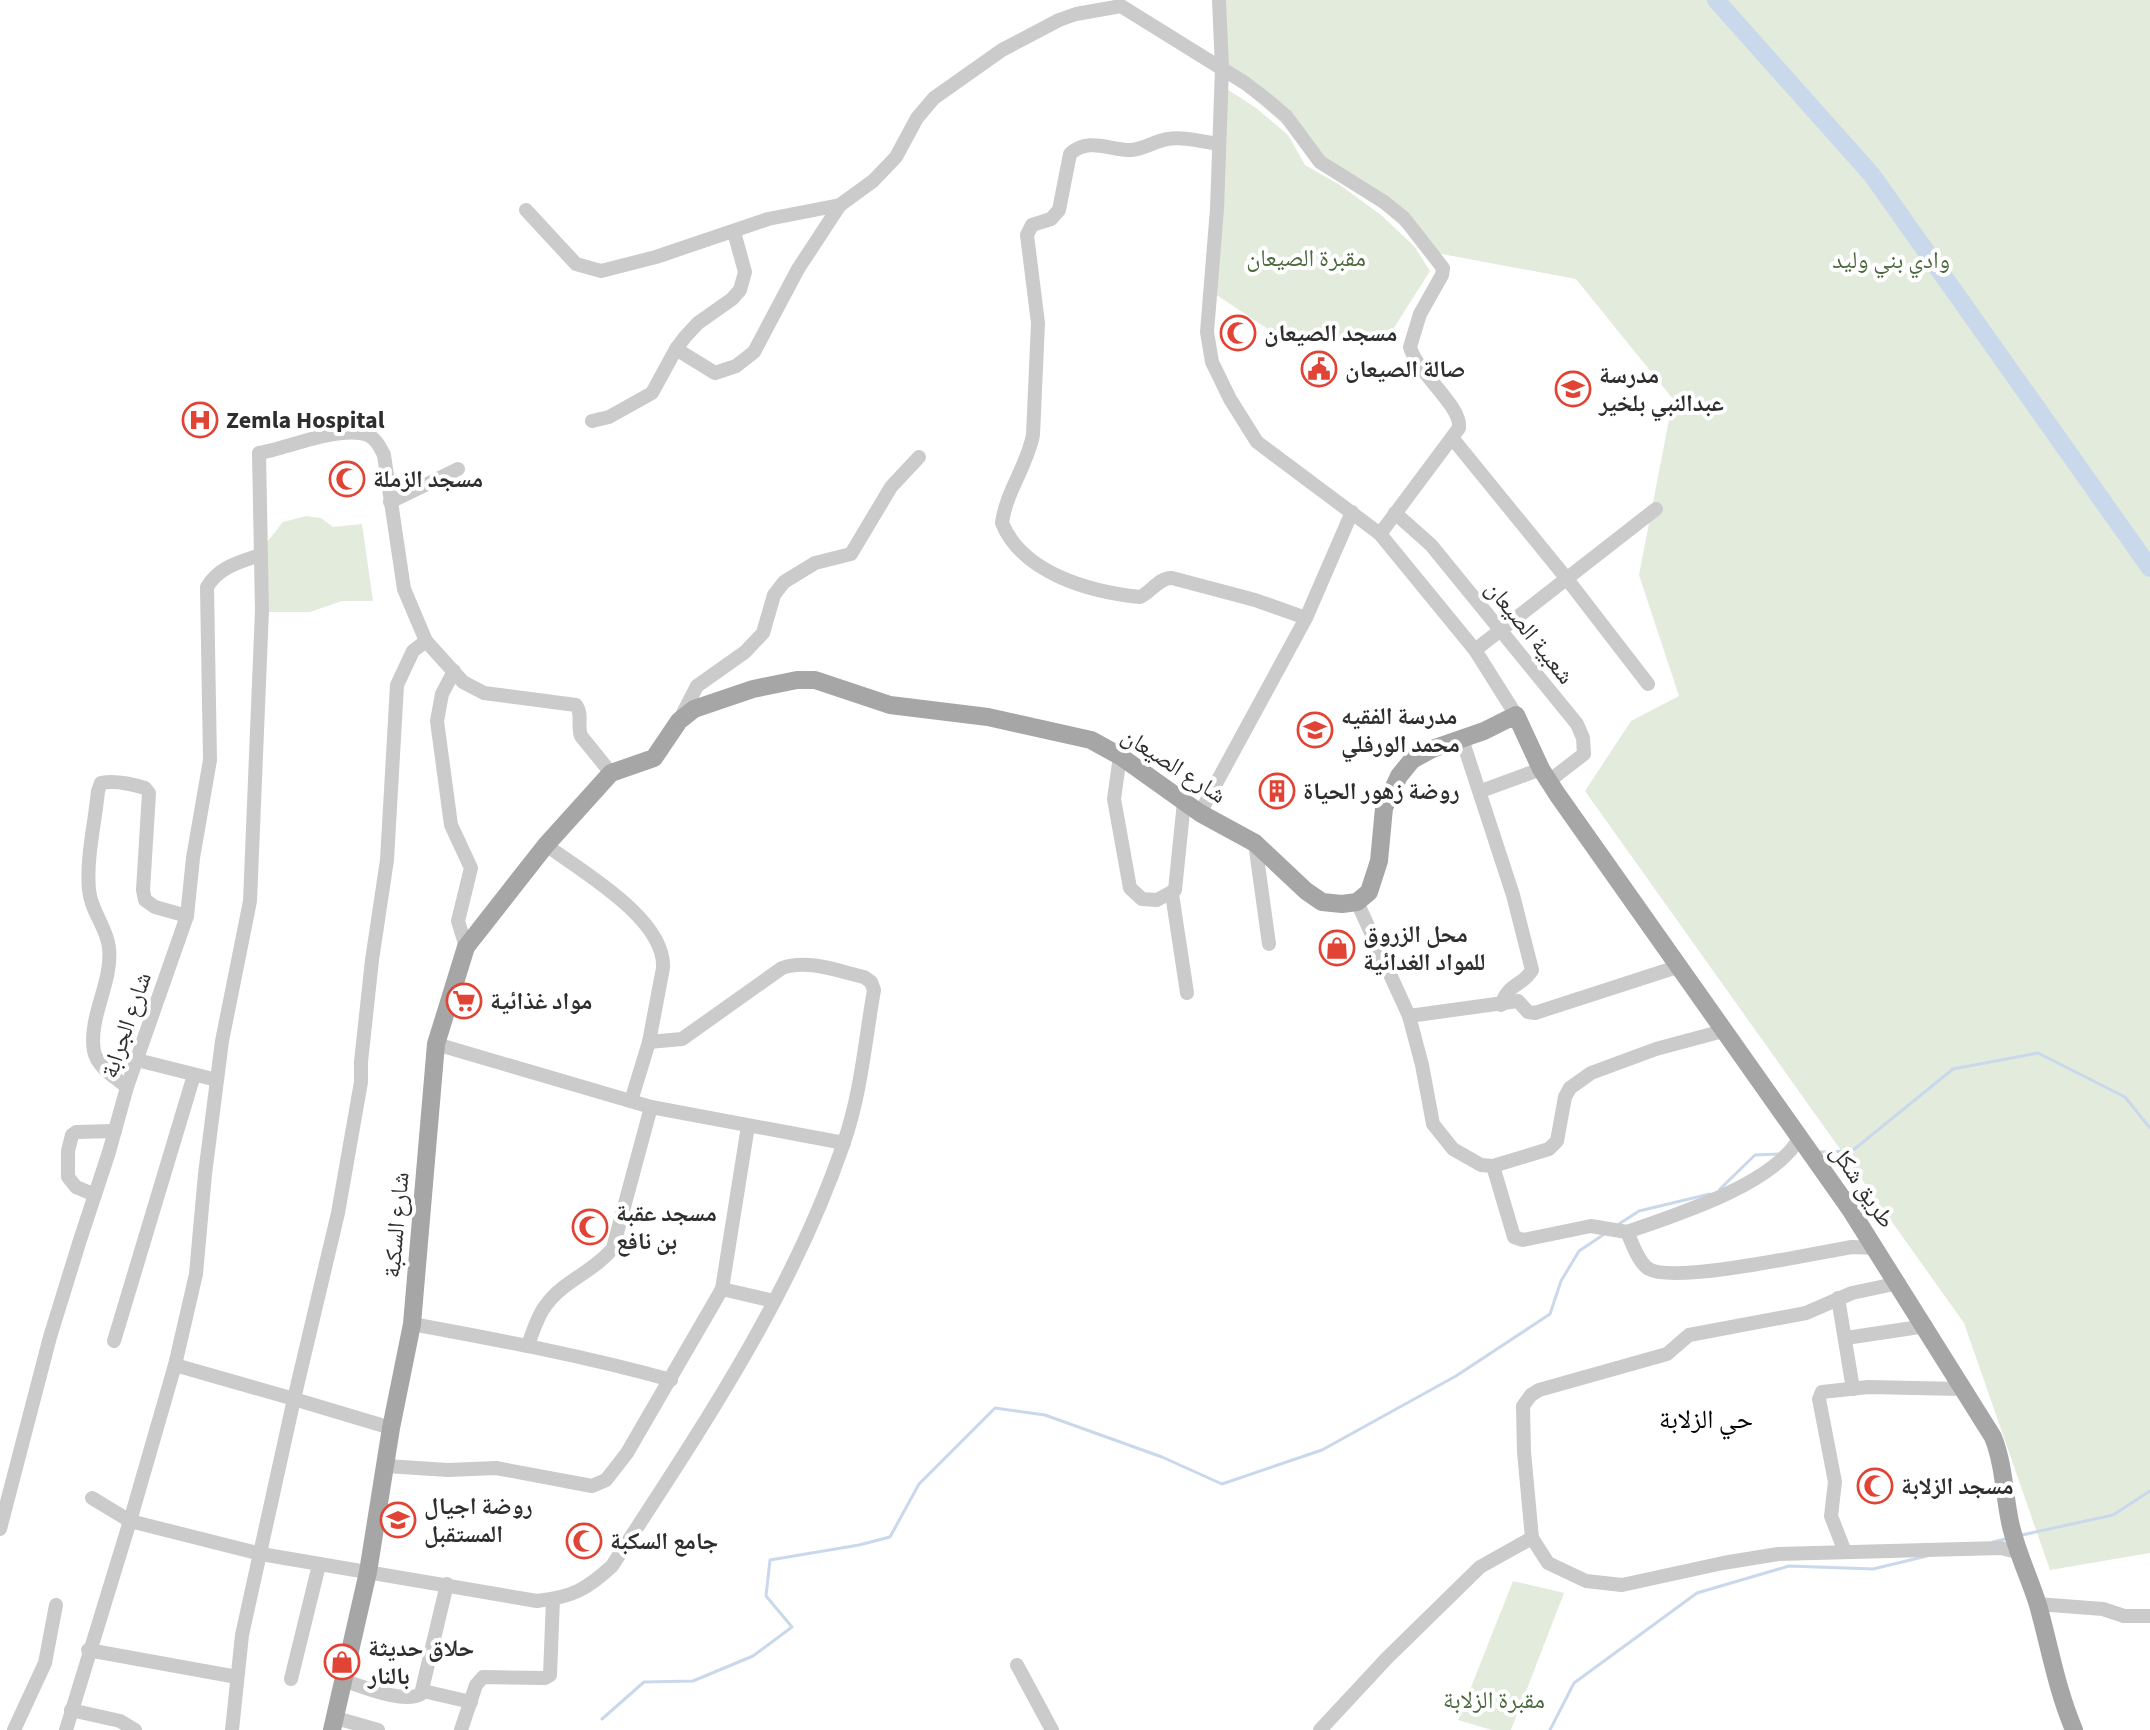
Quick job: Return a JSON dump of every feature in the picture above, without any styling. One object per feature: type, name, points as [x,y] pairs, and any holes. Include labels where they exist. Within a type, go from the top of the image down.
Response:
[{"type":"main road","name":"شارع الصيعان","points":[[611,773],[654,758],[679,721],[694,709],[753,689],[797,680],[815,680],[890,705],[988,717],[1091,740],[1120,756],[1192,808],[1255,843],[1322,902],[1357,902]]},
{"type":"main road","name":"طريق شكل","points":[[1516,715],[1545,775],[1876,1248],[1993,1437],[1999,1451],[2017,1552],[2037,1604],[2059,1692],[2074,1730]]},
{"type":"main road","points":[[1357,902],[1369,892],[1375,878],[1384,808],[1399,776],[1412,760],[1516,715]]},
{"type":"main road","name":"شارع السكبة","points":[[334,1724],[368,1572],[391,1428],[412,1324],[436,1044],[466,947],[546,845],[611,773]]},
{"type":"street","points":[[1219,0],[1222,68],[1217,209],[1207,332],[1212,362],[1230,399],[1257,442],[1380,534],[1475,650],[1516,715]]},
{"type":"street","points":[[526,210],[576,264],[601,271],[656,257],[768,219],[840,205],[864,189],[896,157],[917,118],[934,98],[1002,50],[1059,20],[1128,3],[1245,83],[1286,116],[1325,166],[1404,218],[1443,268],[1420,314],[1410,347],[1418,366],[1458,416],[1459,428],[1380,534]]},
{"type":"street","points":[[1219,144],[1167,139],[1142,149],[1127,150],[1092,144],[1081,146],[1070,154],[1059,210],[1051,219],[1032,225],[1027,235],[1038,323],[1033,435],[1030,451],[1008,497],[1002,523],[1027,558],[1078,583],[1140,597],[1163,579],[1172,578],[1255,600],[1306,618]]},
{"type":"street","points":[[676,349],[715,373],[736,366],[754,352],[798,269],[840,205]]},
{"type":"street","points":[[592,421],[609,417],[652,393],[676,349],[698,323],[740,290],[745,272],[734,232]]},
{"type":"street","points":[[66,1730],[175,1365],[196,1274],[222,1041],[250,901],[262,610],[259,453],[338,434],[369,436],[377,442],[384,455],[404,589],[426,641],[463,682],[484,693],[576,705],[580,709],[581,736],[611,773]]},
{"type":"street","points":[[1453,439],[1648,684]]},
{"type":"street","points":[[679,721],[697,686],[745,652],[763,633],[774,595],[784,582],[815,563],[851,554],[891,487],[919,457]]},
{"type":"street","points":[[390,502],[458,469]]},
{"type":"street","points":[[1475,650],[1656,509]]},
{"type":"street","points":[[1187,993],[1172,894],[1177,884],[1192,808],[1306,618],[1352,512]]},
{"type":"street","name":"شعبية الصيعان","points":[[1395,513],[1431,545],[1581,732],[1584,754],[1545,775]]},
{"type":"street","name":"شارع الجرابة","points":[[0,1529],[2,1504],[50,1337],[127,1087],[187,916],[193,858],[210,760],[207,587],[213,576],[227,567],[260,555]]},
{"type":"street","points":[[232,1730],[242,1635],[338,1213],[361,1082],[372,960],[387,860],[397,685],[413,651],[426,641]]},
{"type":"street","points":[[454,671],[442,694],[437,721],[451,825],[471,868],[458,921],[466,947]]},
{"type":"street","points":[[1462,739],[1513,895],[1532,970],[1529,976],[1508,989],[1501,1005]]},
{"type":"street","points":[[1120,756],[1114,799],[1130,888],[1135,895],[1149,901],[1172,894]]},
{"type":"street","points":[[1481,791],[1545,775]]},
{"type":"street","points":[[127,1087],[104,1069],[94,1053],[109,947],[94,913],[89,888],[101,783],[136,785],[149,793],[145,900],[155,907],[187,916]]},
{"type":"street","points":[[1255,843],[1269,944]]},
{"type":"street","points":[[546,845],[637,913],[653,935],[663,961],[649,1042],[631,1101]]},
{"type":"street","points":[[1357,902],[1409,1016],[1433,1124],[1453,1149],[1466,1158],[1493,1166],[1549,1149],[1557,1141],[1565,1097],[1570,1088],[1591,1073],[1656,1049],[1723,1031]]},
{"type":"street","points":[[92,1498],[130,1521],[261,1554],[319,1565],[537,1601],[585,1589],[612,1566],[732,1378],[811,1231],[844,1143],[858,1091],[874,990],[871,982],[864,977],[793,964],[782,968],[682,1039],[649,1042]]},
{"type":"street","points":[[1409,1016],[1518,1001],[1528,1012],[1535,1013],[1677,967]]},
{"type":"street","points":[[436,1044],[651,1107],[844,1143]]},
{"type":"street","points":[[137,1060],[217,1080]]},
{"type":"street","points":[[114,1341],[194,1075]]},
{"type":"street","points":[[528,1345],[541,1313],[551,1299],[606,1258],[613,1248],[651,1107]]},
{"type":"street","points":[[386,1466],[448,1470],[496,1468],[566,1483],[600,1484],[627,1453],[722,1289],[748,1126]]},
{"type":"street","points":[[95,1195],[76,1187],[68,1177],[70,1141],[76,1132],[115,1131]]},
{"type":"street","points":[[1493,1166],[1514,1237],[1523,1240],[1591,1226],[1627,1232],[1685,1212],[1759,1176],[1793,1150],[1800,1137]]},
{"type":"street","points":[[1627,1232],[1644,1266],[1660,1272],[1692,1273],[1852,1247],[1876,1248]]},
{"type":"street","points":[[1899,1283],[1838,1298],[1821,1309],[1806,1313],[1689,1335],[1667,1354],[1539,1390],[1531,1395],[1523,1406],[1532,1538],[1548,1563],[1566,1574],[1604,1584],[1622,1585],[1754,1557],[2001,1548],[2017,1552]]},
{"type":"street","points":[[722,1289],[774,1301]]},
{"type":"street","points":[[1838,1298],[1853,1389]]},
{"type":"street","points":[[412,1324],[528,1345],[671,1380]]},
{"type":"street","points":[[1846,1338],[1926,1326]]},
{"type":"street","points":[[175,1365],[391,1428]]},
{"type":"street","points":[[1845,1552],[1831,1516],[1835,1482],[1819,1399],[1825,1390],[1962,1389]]},
{"type":"street","points":[[1320,1730],[1387,1658],[1480,1567],[1532,1538]]},
{"type":"street","points":[[291,1679],[319,1565]]},
{"type":"street","points":[[345,1681],[391,1695],[416,1697],[423,1691],[447,1584]]},
{"type":"street","points":[[461,1730],[476,1685],[483,1677],[545,1678],[550,1675],[553,1599]]},
{"type":"street","points":[[2037,1604],[2103,1609],[2124,1616],[2150,1616]]},
{"type":"street","points":[[14,1730],[45,1663],[56,1605]]},
{"type":"street","points":[[88,1650],[237,1677]]},
{"type":"street","points":[[1017,1665],[1052,1730]]},
{"type":"street","points":[[423,1691],[471,1702]]},
{"type":"street","points":[[71,1710],[120,1721],[135,1730]]},
{"type":"street","points":[[334,1724],[378,1730]]},
{"type":"green space","name":"وادي بني وليد","points":[[1224,0],[2150,0],[2150,1553],[2050,1570],[1964,1323],[1585,791],[1631,721],[1679,696],[1639,575],[1673,399],[1576,279],[1431,252],[1216,66]]},
{"type":"green space","name":"مقبرة الصيعان","points":[[1227,89],[1288,135],[1305,165],[1340,185],[1381,215],[1414,246],[1430,271],[1385,342],[1301,339],[1277,335],[1215,294]]},
{"type":"green space","points":[[306,516],[321,518],[333,527],[362,524],[373,601],[342,601],[310,612],[269,612],[267,542],[283,522]]},
{"type":"green space","name":"مقبرة الزلابة","points":[[1513,1581],[1564,1593],[1511,1730],[1492,1730],[1458,1720]]},
{"type":"waterway","name":"وادي بني وليد","points":[[1716,0],[1872,175],[2150,568]]},
{"type":"waterway","points":[[1818,1152],[1852,1151],[1953,1069],[2038,1053],[2125,1097],[2150,1128]]},
{"type":"waterway","points":[[1720,1189],[1755,1155],[1779,1154]]},
{"type":"waterway","points":[[1619,1224],[1639,1211],[1710,1194]]},
{"type":"waterway","points":[[602,1719],[644,1682],[693,1681],[753,1656],[792,1627],[766,1596],[770,1560],[890,1537],[919,1484],[995,1408],[1045,1415],[1162,1457],[1222,1484],[1322,1450],[1456,1376],[1550,1314],[1561,1281],[1579,1251],[1606,1233]]},
{"type":"waterway","points":[[2022,1535],[2113,1515],[2150,1491]]},
{"type":"waterway","points":[[1993,1542],[2005,1539]]},
{"type":"waterway","points":[[1550,1730],[1574,1683],[1697,1593],[1789,1566],[1873,1569],[1927,1556]]},
{"type":"place","name":"مسجد الصيعان","points":[[1238,333]]},
{"type":"place","name":"صالة الصيعان","points":[[1319,369]]},
{"type":"place","name":"مدرسة عبدالنبي بلخير","points":[[1573,389]]},
{"type":"place","name":"Zemla Hospital","points":[[200,420]]},
{"type":"place","name":"مسجد الزملة","points":[[347,479]]},
{"type":"place","name":"مدرسة الفقيه محمد الورفلي","points":[[1315,730]]},
{"type":"place","name":"روضة زهور الحياة","points":[[1277,791]]},
{"type":"place","name":"محل الزروق للمواد الغدائية","points":[[1337,948]]},
{"type":"place","name":"مواد غذائية","points":[[464,1001]]},
{"type":"place","name":"مسجد عقبة بن نافع","points":[[590,1227]]},
{"type":"place","name":"مسجد الزلابة","points":[[1875,1486]]},
{"type":"place","name":"روضة اجيال المستقبل","points":[[398,1520]]},
{"type":"place","name":"جامع السكبة","points":[[584,1541]]},
{"type":"place","name":"حلاق حديثة بالنار","points":[[342,1662]]},
{"type":"district","name":"حي الزلابة","points":[[1706,1419]]}]
